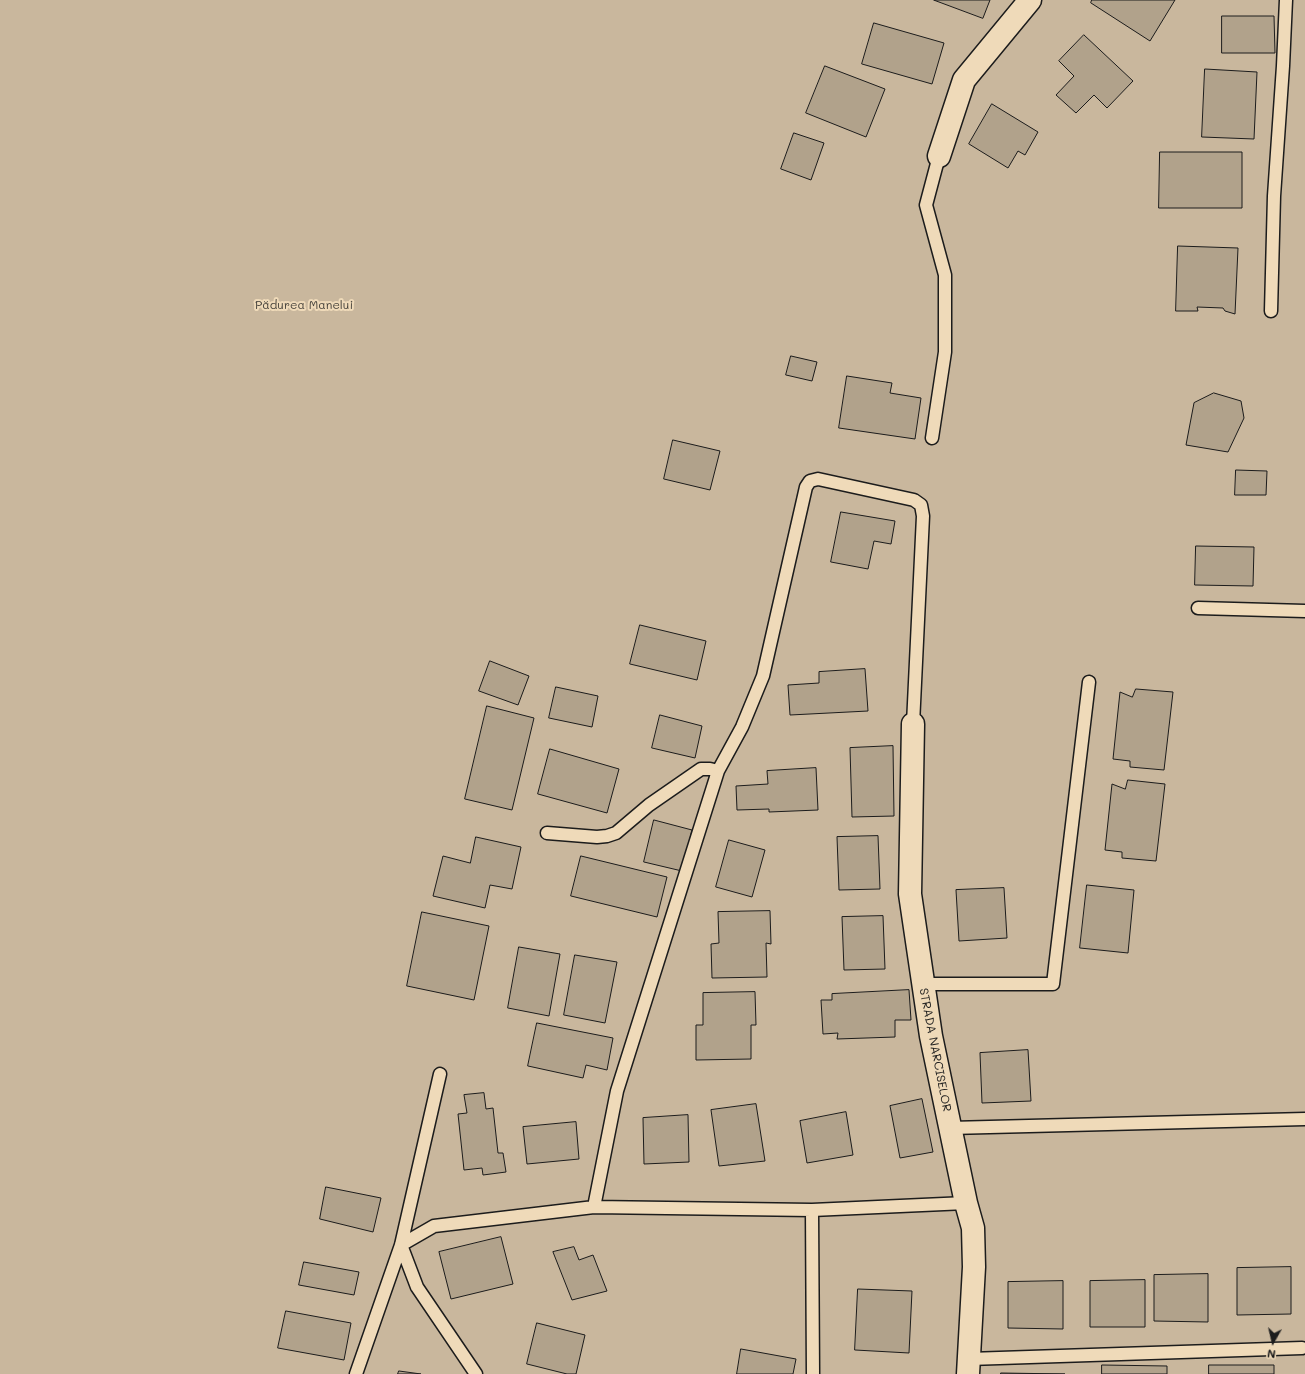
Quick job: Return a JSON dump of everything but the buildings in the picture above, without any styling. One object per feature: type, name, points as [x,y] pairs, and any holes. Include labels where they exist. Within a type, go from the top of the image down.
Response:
[{"type":"street","points":[[938,156],[964,80],[1030,0]]},
{"type":"street","name":"STRADA NARCISELOR","points":[[913,724],[910,894],[931,1036],[966,1203],[973,1228],[974,1267],[968,1366]]},
{"type":"lane","points":[[1271,311],[1274,196],[1286,0]]},
{"type":"lane","points":[[932,438],[946,352],[945,275],[926,205],[938,156]]},
{"type":"lane","points":[[594,1207],[616,1091],[718,771],[742,727],[763,676],[806,487],[810,481],[818,479],[914,500],[921,505],[923,516],[913,724]]},
{"type":"lane","points":[[1198,608],[1305,611]]},
{"type":"lane","points":[[923,984],[1053,984],[1089,682]]},
{"type":"lane","points":[[547,833],[597,837],[616,833],[649,805],[701,770],[710,769],[718,771]]},
{"type":"lane","points":[[356,1374],[402,1245],[440,1074]]},
{"type":"lane","points":[[950,1128],[1305,1119]]},
{"type":"lane","points":[[402,1245],[434,1226],[594,1207],[812,1210],[966,1203]]},
{"type":"lane","points":[[812,1210],[814,1374]]},
{"type":"lane","points":[[402,1245],[417,1287],[476,1374]]},
{"type":"lane","points":[[968,1366],[1302,1348]]},
{"type":"green space","name":"Pădurea Manelui","points":[[0,0],[1305,0],[1305,1374],[0,1374]]}]
